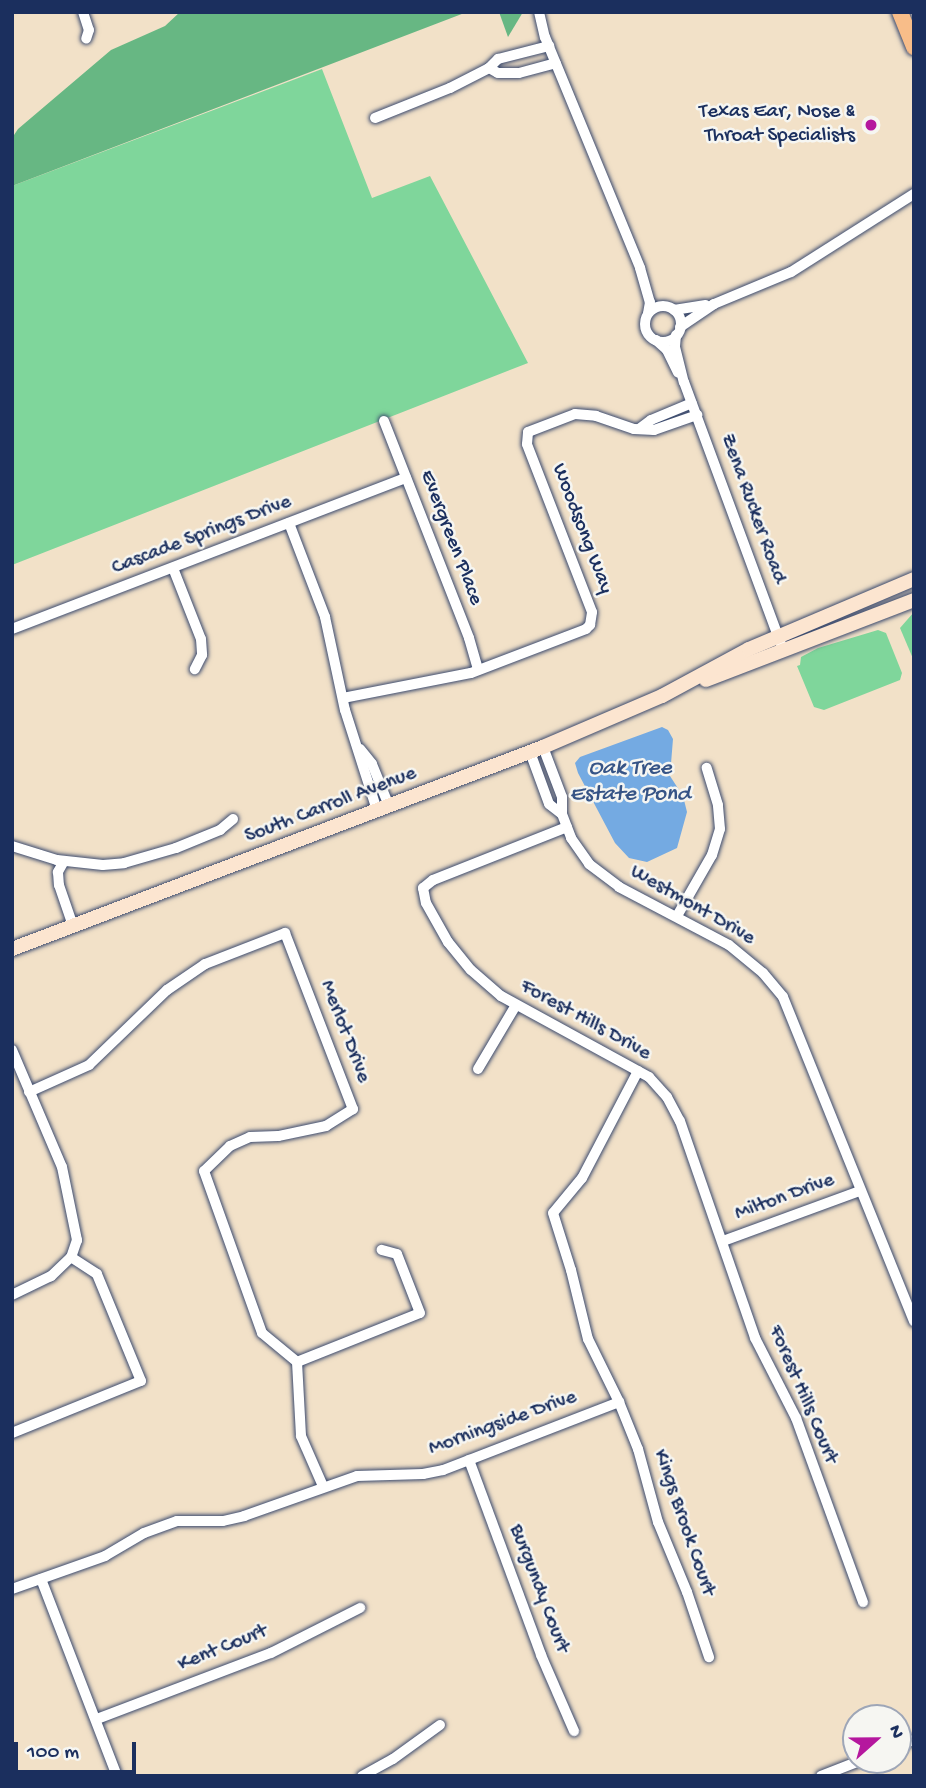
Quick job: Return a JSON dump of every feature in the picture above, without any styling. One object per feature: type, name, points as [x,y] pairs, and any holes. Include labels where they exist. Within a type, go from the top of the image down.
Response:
[{"type":"main road","points":[[900,12],[914,47]]},
{"type":"main road","points":[[886,611],[894,597],[914,581]]},
{"type":"main road","name":"South Carroll Avenue","points":[[12,949],[536,749],[662,696],[780,643],[883,592],[914,581]]},
{"type":"main road","points":[[843,628],[874,612],[880,606],[883,592]]},
{"type":"main road","name":"South Carroll Avenue","points":[[780,643],[843,628],[914,600]]},
{"type":"street","points":[[83,12],[89,30],[86,39]]},
{"type":"street","points":[[539,12],[549,46],[640,268],[650,302],[645,328],[656,340],[665,341],[714,304],[791,272],[914,194]]},
{"type":"street","points":[[375,118],[489,68],[498,59],[520,56],[549,46]]},
{"type":"street","points":[[519,73],[520,56]]},
{"type":"street","points":[[489,68],[498,73],[519,73],[556,63]]},
{"type":"street","points":[[640,268],[669,308],[679,317],[678,331]]},
{"type":"street","points":[[648,313],[655,307],[714,304]]},
{"type":"street","name":"Zena Rucker Road","points":[[678,331],[674,342],[684,382],[780,643]]},
{"type":"street","name":"Zena Rucker Road","points":[[656,340],[667,350],[684,382]]},
{"type":"street","points":[[639,429],[651,420],[692,403]]},
{"type":"street","name":"Woodsong Way","points":[[343,698],[478,670],[578,633],[590,625],[592,612],[527,444],[528,432],[553,421],[583,414],[639,429],[654,430],[696,415]]},
{"type":"street","name":"Evergreen Place","points":[[384,421],[469,638],[478,670]]},
{"type":"street","name":"Cascade Springs Drive","points":[[12,629],[406,478]]},
{"type":"street","points":[[289,523],[325,617],[343,698],[360,748],[372,764],[383,808]]},
{"type":"street","points":[[173,568],[201,639],[202,655],[195,669]]},
{"type":"street","name":"Westmont Drive","points":[[536,749],[549,804],[562,814],[579,853],[589,864],[619,887],[677,916],[748,959],[783,997],[914,1322]]},
{"type":"street","points":[[677,916],[712,855],[720,828],[718,805],[707,768]]},
{"type":"street","points":[[12,846],[64,861],[103,865],[142,860],[220,830],[233,819]]},
{"type":"street","name":"Forest Hills Drive","points":[[566,827],[433,880],[423,888],[426,903],[448,942],[471,970],[516,1005],[638,1071],[659,1086],[680,1121],[723,1241]]},
{"type":"street","points":[[64,861],[58,872],[59,885],[74,926]]},
{"type":"street","name":"Merlot Drive","points":[[29,1092],[89,1065],[167,990],[205,964],[285,933],[353,1109],[326,1126],[278,1136],[250,1137],[230,1146],[204,1171],[262,1333],[298,1362]]},
{"type":"street","points":[[478,1069],[516,1005]]},
{"type":"street","points":[[12,1050],[62,1167],[77,1240],[71,1257],[51,1276],[12,1295]]},
{"type":"street","name":"Kings Brook Court","points":[[638,1071],[582,1178],[553,1213],[588,1339],[619,1402],[649,1481],[658,1522],[687,1592],[709,1657]]},
{"type":"street","name":"Milton Drive","points":[[723,1241],[860,1191]]},
{"type":"street","name":"Forest Hills Court","points":[[723,1241],[755,1338],[796,1418],[863,1602]]},
{"type":"street","points":[[323,1486],[301,1436],[298,1362],[420,1313],[397,1254],[382,1250]]},
{"type":"street","points":[[12,1433],[141,1381],[97,1274],[71,1257]]},
{"type":"street","name":"Morningside Drive","points":[[12,1589],[105,1556],[137,1536],[177,1521],[223,1521],[244,1516],[357,1476],[423,1474],[469,1460],[619,1402]]},
{"type":"street","name":"Burgundy Court","points":[[469,1460],[541,1655],[574,1731]]},
{"type":"street","points":[[41,1579],[117,1776]]},
{"type":"street","name":"Kent Court","points":[[97,1719],[271,1653],[360,1608]]},
{"type":"street","points":[[362,1776],[393,1759],[440,1725]]},
{"type":"street","points":[[821,1776],[842,1768]]},
{"type":"green space","points":[[180,12],[467,12],[12,186],[12,138],[18,129],[111,50],[165,26]]},
{"type":"green space","points":[[499,12],[523,12],[508,37]]},
{"type":"green space","points":[[322,69],[372,198],[430,176],[528,363],[12,565],[12,186]]},
{"type":"green space","points":[[914,612],[914,661],[900,628]]},
{"type":"green space","points":[[878,630],[886,633],[902,673],[900,680],[824,710],[814,707],[797,666],[800,665],[801,657],[818,648]]},
{"type":"water","name":"Oak Tree Estate Pond","points":[[662,727],[668,730],[673,739],[670,776],[683,796],[687,812],[677,848],[647,862],[629,858],[615,843],[575,763],[580,757]]},
{"type":"place","name":"Texas Ear, Nose & Throat Specialists","points":[[871,125]]}]
